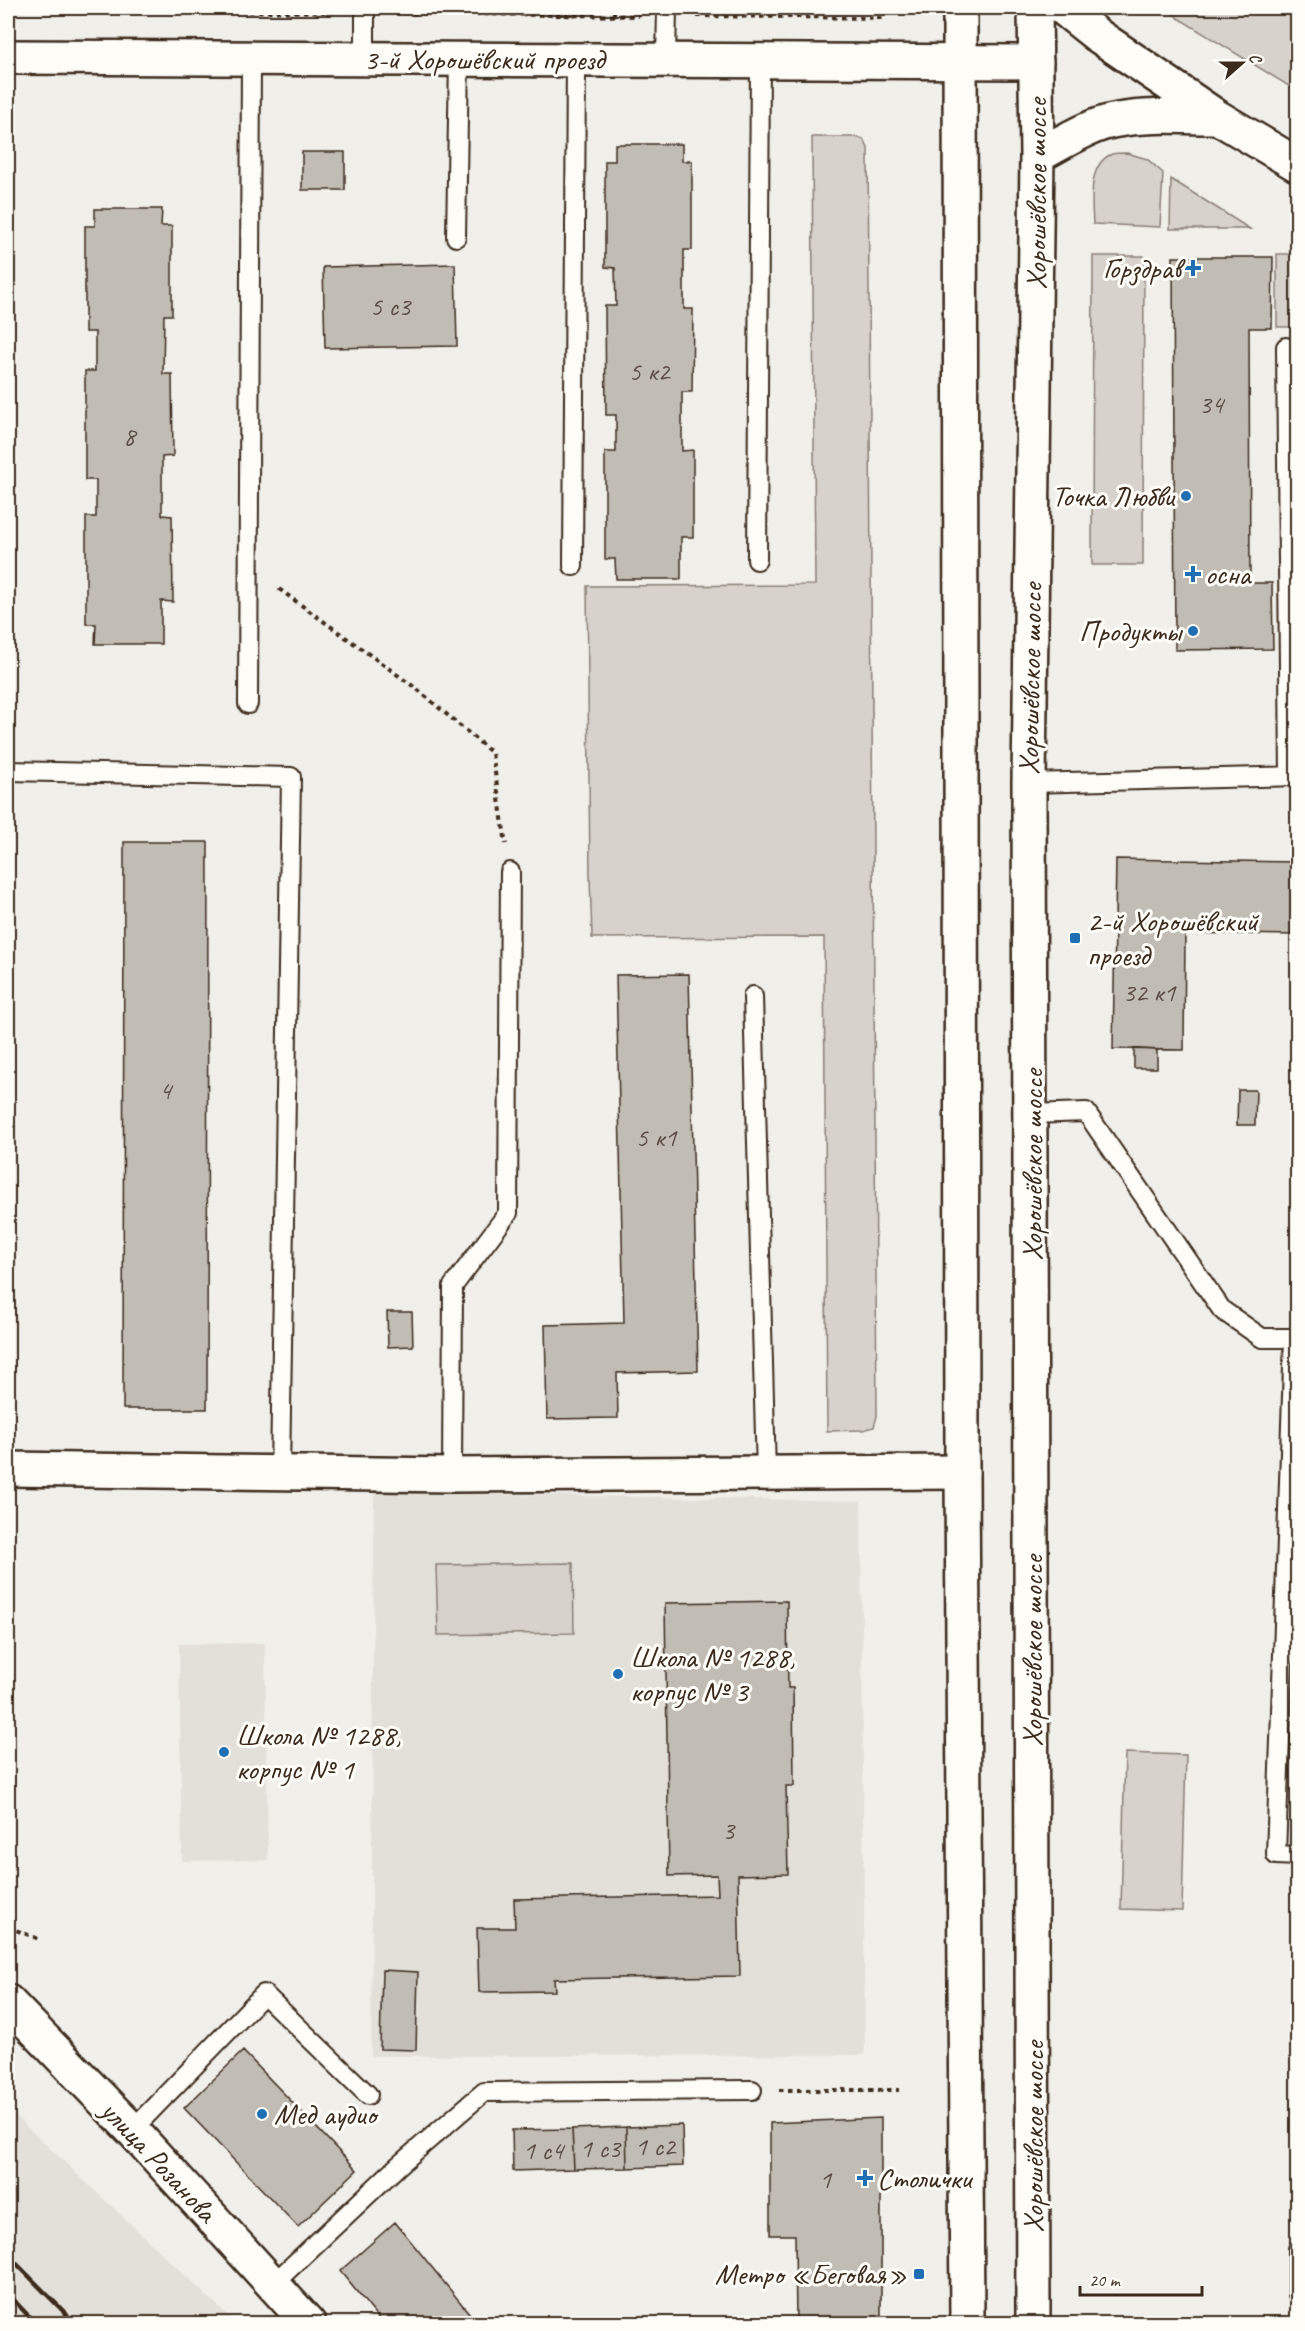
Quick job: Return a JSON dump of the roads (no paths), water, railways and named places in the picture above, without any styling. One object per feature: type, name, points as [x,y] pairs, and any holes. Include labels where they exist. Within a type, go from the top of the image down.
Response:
[{"type":"main road","points":[[967,2324],[962,1472],[960,35],[977,8]]},
{"type":"main road","name":"Хорошёвское шоссе","points":[[1033,2324],[1032,1114],[1029,783],[1037,156],[1035,8]]},
{"type":"main road","points":[[1063,8],[1096,35],[1217,117],[1298,165]]},
{"type":"main road","name":"3-й Хорошёвский проезд","points":[[8,57],[760,61],[960,35],[1036,62]]},
{"type":"main road","points":[[1037,156],[1089,130],[1117,120],[1149,117],[1217,117]]},
{"type":"main road","points":[[8,1469],[452,1475],[962,1472]]},
{"type":"main road","name":"улица Розанова","points":[[8,2002],[132,2130],[309,2324]]},
{"type":"lane","points":[[365,10],[365,59]]},
{"type":"lane","points":[[666,60],[667,12]]},
{"type":"lane","points":[[248,704],[251,58]]},
{"type":"lane","points":[[456,237],[459,59]]},
{"type":"lane","points":[[573,566],[576,60]]},
{"type":"lane","points":[[757,560],[760,61]]},
{"type":"lane","points":[[1029,783],[1294,776],[1286,347]]},
{"type":"lane","points":[[8,771],[291,777],[280,1473]]},
{"type":"lane","points":[[452,1475],[453,1286],[508,1213],[510,872]]},
{"type":"lane","points":[[753,996],[766,1473]]},
{"type":"lane","points":[[1032,1114],[1086,1112],[1222,1310],[1262,1338],[1296,1338],[1276,1855],[1298,1856]]},
{"type":"lane","points":[[132,2130],[264,1994],[368,2095]]},
{"type":"lane","points":[[273,2284],[398,2166],[484,2092],[752,2090]]},
{"type":"lane","points":[[1298,2249],[1298,2294]]},
{"type":"railway","points":[[8,2255],[76,2324]]},
{"type":"railway","points":[[8,2294],[36,2324]]},
{"type":"place","name":"Горздрав","points":[[1193,268]]},
{"type":"place","name":"Точка Любви","points":[[1186,496]]},
{"type":"place","name":"осна","points":[[1193,574]]},
{"type":"place","name":"Продукты","points":[[1193,631]]},
{"type":"place","name":"2-й Хорошёвский проезд","points":[[1075,938]]},
{"type":"place","name":"Школа № 1288, корпус № 3","points":[[618,1674]]},
{"type":"place","name":"Школа № 1288, корпус № 1","points":[[224,1752]]},
{"type":"place","name":"Мед аудио","points":[[262,2114]]},
{"type":"place","name":"Столички","points":[[865,2178]]},
{"type":"place","name":"Метро «Беговая»","points":[[919,2274]]}]
